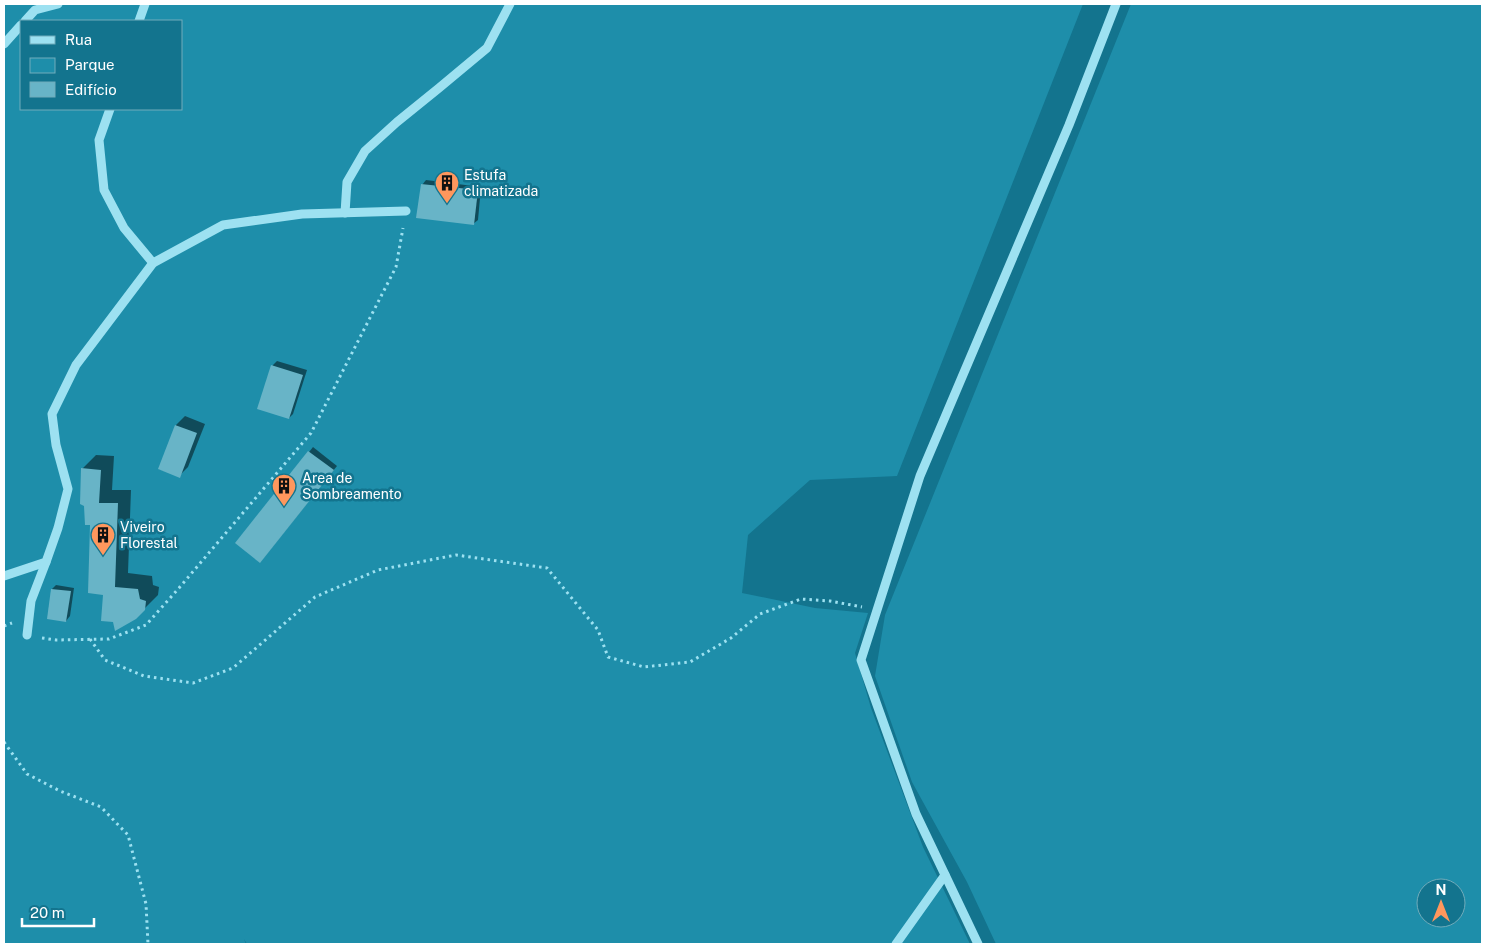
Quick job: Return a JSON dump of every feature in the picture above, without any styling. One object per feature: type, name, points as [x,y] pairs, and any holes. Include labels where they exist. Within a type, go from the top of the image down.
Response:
[{"type":"lane","points":[[26,20],[35,10],[58,4]]},
{"type":"lane","points":[[139,20],[145,4]]},
{"type":"lane","points":[[345,213],[347,182],[365,151],[397,122],[487,48],[510,4]]},
{"type":"lane","points":[[978,944],[916,814],[861,660],[920,476],[1069,125],[1116,4]]},
{"type":"lane","points":[[4,44],[20,26]]},
{"type":"lane","points":[[110,110],[99,140],[104,190],[124,228],[154,263]]},
{"type":"lane","points":[[27,635],[31,601],[58,528],[68,489],[56,444],[52,414],[76,365],[154,263],[223,225],[302,214],[406,211]]},
{"type":"lane","points":[[4,576],[46,562]]},
{"type":"lane","points":[[896,944],[945,875]]},
{"type":"path","points":[[27,635],[56,640],[109,639],[146,626],[311,432],[396,267],[406,211]]},
{"type":"path","points":[[90,639],[105,660],[144,676],[193,683],[233,668],[315,597],[378,570],[456,555],[547,568],[598,630],[608,657],[644,667],[690,662],[731,638],[760,614],[801,600],[830,601],[877,610]]},
{"type":"path","points":[[4,742],[27,774],[60,791],[101,807],[128,835],[146,904],[148,944]]},
{"type":"green space","points":[[4,4],[1083,4],[897,476],[810,480],[748,535],[742,593],[815,608],[868,613],[855,653],[871,708],[923,847],[970,944],[247,944],[244,939],[246,944],[4,944]]},
{"type":"green space","points":[[1131,4],[1482,4],[1482,944],[996,944],[967,882],[912,782],[875,676],[885,615]]},
{"type":"building","name":"Estufa climatizada","points":[[421,184],[478,190],[474,225],[416,218]]},
{"type":"building","points":[[271,365],[303,375],[289,419],[257,409]]},
{"type":"building","points":[[175,425],[197,433],[180,478],[158,469]]},
{"type":"building","name":"Area de Sombreamento","points":[[308,451],[334,470],[260,563],[235,543]]},
{"type":"building","name":"Viveiro Florestal","points":[[81,468],[101,470],[99,503],[118,503],[115,587],[138,589],[140,599],[146,601],[145,610],[136,619],[115,631],[113,622],[101,621],[103,595],[88,593],[90,525],[85,525],[84,506],[80,504]]},
{"type":"building","points":[[51,589],[71,591],[66,622],[47,619]]},
{"type":"place","name":"Estufa climatizada","points":[[447,204]]},
{"type":"place","name":"Area de Sombreamento","points":[[284,507]]},
{"type":"place","name":"Viveiro Florestal","points":[[103,556]]}]
